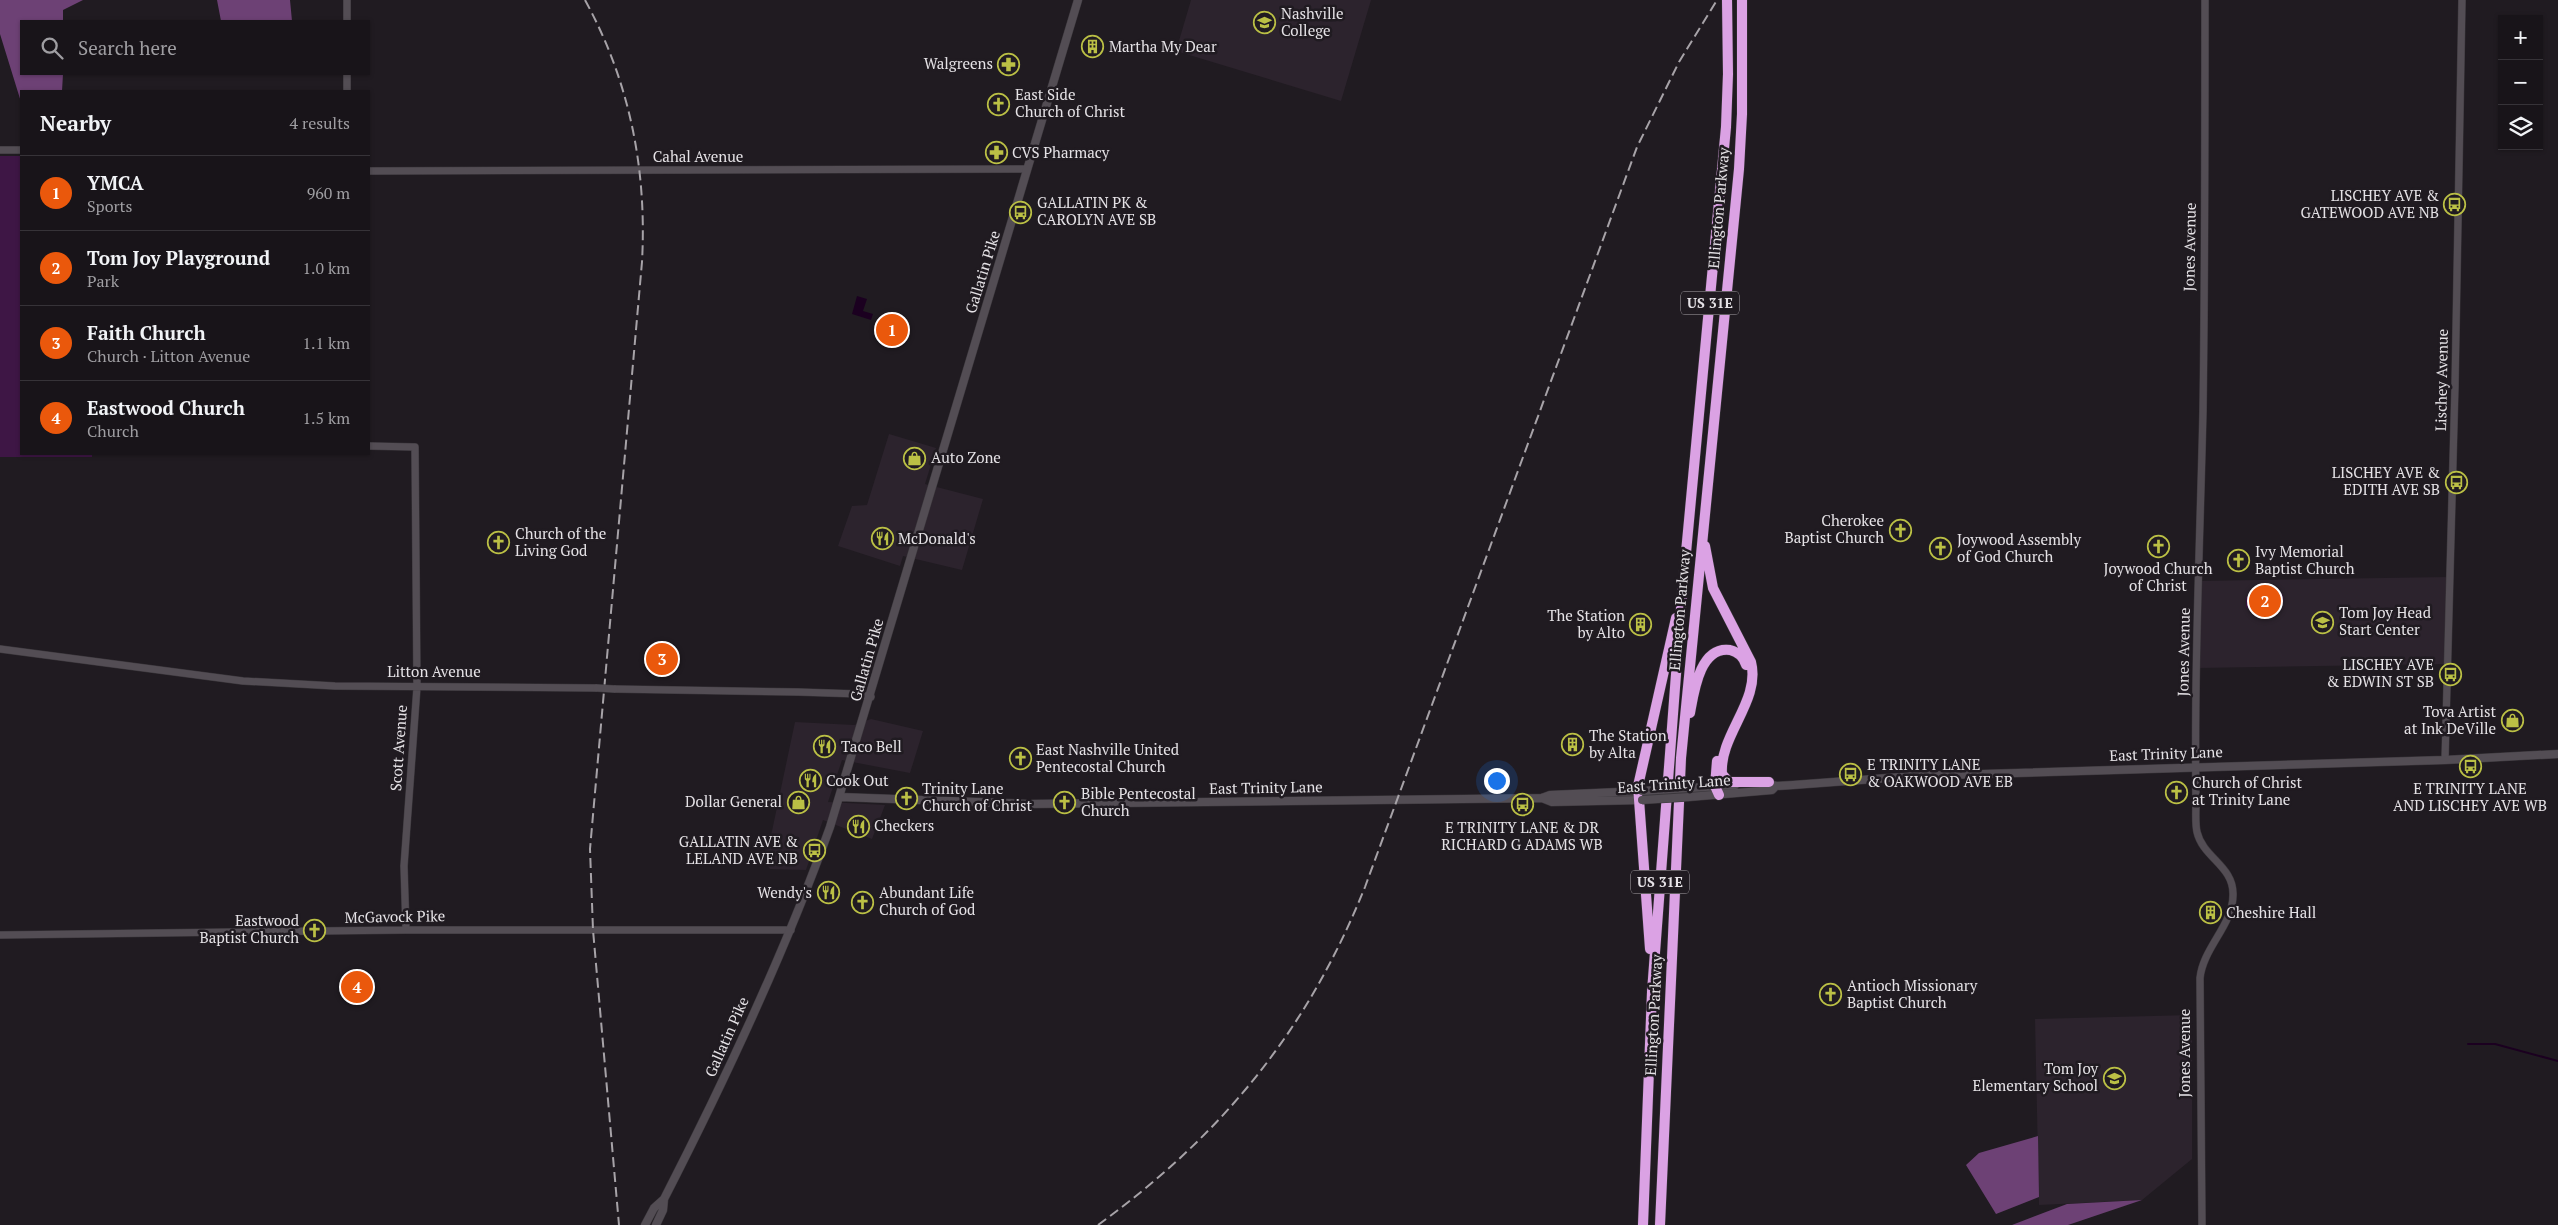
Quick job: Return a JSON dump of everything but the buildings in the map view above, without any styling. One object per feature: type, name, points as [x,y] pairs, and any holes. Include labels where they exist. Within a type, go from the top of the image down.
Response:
[{"type":"highway","name":"Ellington Parkway","points":[[1660,1225],[1680,758],[1739,169],[1742,114],[1743,0]]},
{"type":"highway","name":"Ellington Parkway","points":[[1643,1225],[1652,992],[1682,595],[1726,127],[1728,74],[1726,5]]},
{"type":"highway","points":[[1702,531],[1713,588],[1751,662],[1754,673],[1749,692],[1723,757],[1722,774],[1718,789]]},
{"type":"highway","points":[[1652,992],[1640,796],[1682,595]]},
{"type":"highway","points":[[1680,758],[1700,673],[1707,659],[1724,650],[1734,651],[1745,662],[1748,674],[1717,756],[1718,789]]},
{"type":"highway","points":[[1722,774],[1729,782],[1772,784]]},
{"type":"main road","name":"Gallatin Pike","points":[[646,1225],[654,1208],[664,1198],[708,1112],[791,930],[840,797],[1078,0]]},
{"type":"main road","name":"East Trinity Lane","points":[[1640,796],[1690,788],[1718,789],[1915,776],[2196,766],[2445,760],[2558,754]]},
{"type":"main road","name":"East Trinity Lane","points":[[840,797],[1028,804],[1542,798],[1552,802],[1640,796],[1689,797],[1718,789]]},
{"type":"main road","name":"Gallatin Pike","points":[[656,1225],[664,1210],[664,1198]]},
{"type":"street","points":[[347,0],[347,20]]},
{"type":"street","name":"Jones Avenue","points":[[2202,1225],[2200,978],[2208,954],[2230,913],[2234,896],[2230,877],[2222,865],[2210,855],[2197,832],[2196,766],[2205,221],[2205,0]]},
{"type":"street","name":"Lischey Avenue","points":[[2445,760],[2456,386],[2462,0]]},
{"type":"street","points":[[347,75],[347,90]]},
{"type":"street","points":[[0,150],[20,150]]},
{"type":"street","name":"Cahal Avenue","points":[[370,171],[1028,169]]},
{"type":"street","name":"Scott Avenue","points":[[370,446],[415,447],[416,686],[404,866],[406,930]]},
{"type":"street","name":"Litton Avenue","points":[[0,649],[244,682],[789,692],[859,694],[870,697]]},
{"type":"street","name":"McGavock Pike","points":[[0,934],[406,930],[791,930]]},
{"type":"shaded area","points":[[0,0],[83,0],[63,10],[63,20],[20,20],[20,75],[63,75],[62,90],[20,90],[20,99],[0,34]]},
{"type":"shaded area","points":[[217,0],[290,0],[292,20],[221,20]]},
{"type":"shaded area","points":[[1191,0],[1371,0],[1341,101],[1176,51]]},
{"type":"shaded area","points":[[0,156],[20,156],[20,455],[92,455],[92,457],[0,457]]},
{"type":"shaded area","points":[[857,296],[867,299],[863,311],[873,314],[871,320],[852,314]]},
{"type":"shaded area","points":[[889,434],[936,448],[925,484],[983,499],[962,570],[903,556],[900,566],[838,546],[852,506],[867,505]]},
{"type":"shaded area","name":"Tom Joy Head Start Center","points":[[2449,577],[2447,664],[2197,668],[2199,581]]},
{"type":"shaded area","points":[[2273,589],[2280,592],[2284,599],[2279,608],[2268,608],[2268,612],[2263,615],[2256,612],[2252,607],[2246,608],[2246,597],[2263,597],[2267,591]]},
{"type":"shaded area","points":[[871,719],[923,731],[910,773],[842,760],[828,802],[885,805],[872,839],[823,820],[806,870],[770,869],[762,859],[772,831],[795,722],[854,725]]},
{"type":"shaded area","name":"Tom Joy Elementary School","points":[[2192,1015],[2192,1159],[2142,1200],[2039,1205],[2035,1019]]},
{"type":"shaded area","points":[[2038,1136],[2039,1197],[1996,1214],[1966,1165],[1979,1153]]},
{"type":"shaded area","points":[[2142,1200],[2068,1225],[2012,1225],[2067,1204]]},
{"type":"waterway","points":[[2468,1044],[2495,1044],[2558,1061]]},
{"type":"railway","points":[[585,0],[601,31],[624,95],[638,160],[643,228],[642,262],[590,849],[593,930],[619,1225]]},
{"type":"railway","points":[[1098,1225],[1143,1190],[1184,1154],[1222,1116],[1257,1076],[1288,1033],[1316,988],[1342,939],[1365,887],[1637,147],[1679,62],[1717,0]]},
{"type":"place","name":"Nashville College","points":[[1265,23]]},
{"type":"place","name":"Martha My Dear","points":[[1093,47]]},
{"type":"place","name":"Walgreens","points":[[1009,64]]},
{"type":"place","name":"East Side Church of Christ","points":[[999,104]]},
{"type":"place","name":"CVS Pharmacy","points":[[996,153]]},
{"type":"place","name":"LISCHEY AVE & GATEWOOD AVE NB","points":[[2455,205]]},
{"type":"place","name":"GALLATIN PK & CAROLYN AVE SB","points":[[1021,212]]},
{"type":"place","name":"YMCA","points":[[892,330]]},
{"type":"place","name":"Auto Zone","points":[[915,458]]},
{"type":"place","name":"LISCHEY AVE & EDITH AVE SB","points":[[2456,482]]},
{"type":"place","name":"Cherokee Baptist Church","points":[[1900,530]]},
{"type":"place","name":"McDonald's","points":[[882,539]]},
{"type":"place","name":"Church of the Living God","points":[[499,543]]},
{"type":"place","name":"Joywood Church of Christ","points":[[2158,546]]},
{"type":"place","name":"Joywood Assembly of God Church","points":[[1941,549]]},
{"type":"place","name":"Ivy Memorial Baptist Church","points":[[2239,561]]},
{"type":"place","name":"Tom Joy Playground","points":[[2265,601]]},
{"type":"place","name":"Tom Joy Head Start Center","points":[[2323,622]]},
{"type":"place","name":"The Station by Alto","points":[[1641,625]]},
{"type":"place","name":"Faith Church","points":[[662,659]]},
{"type":"place","name":"LISCHEY AVE & EDWIN ST SB","points":[[2450,674]]},
{"type":"place","name":"Tova Artist at Ink DeVille","points":[[2512,721]]},
{"type":"place","name":"The Station by Alta","points":[[1573,745]]},
{"type":"place","name":"Taco Bell","points":[[825,747]]},
{"type":"place","name":"East Nashville United Pentecostal Church","points":[[1020,759]]},
{"type":"place","name":"E TRINITY LANE AND LISCHEY AVE WB","points":[[2470,766]]},
{"type":"place","name":"E TRINITY LANE & OAKWOOD AVE EB","points":[[1851,774]]},
{"type":"place","name":"Cook Out","points":[[810,781]]},
{"type":"place","name":"Church of Christ at Trinity Lane","points":[[2176,792]]},
{"type":"place","name":"Trinity Lane Church of Christ","points":[[906,798]]},
{"type":"place","name":"Dollar General","points":[[798,802]]},
{"type":"place","name":"Bible Pentecostal Church","points":[[1065,803]]},
{"type":"place","name":"E TRINITY LANE & DR RICHARD G ADAMS WB","points":[[1522,805]]},
{"type":"place","name":"Checkers","points":[[858,826]]},
{"type":"place","name":"GALLATIN AVE & LELAND AVE NB","points":[[814,851]]},
{"type":"place","name":"Wendy's","points":[[828,893]]},
{"type":"place","name":"Abundant Life Church of God","points":[[863,902]]},
{"type":"place","name":"Cheshire Hall","points":[[2210,913]]},
{"type":"place","name":"Eastwood Baptist Church","points":[[315,930]]},
{"type":"place","name":"Eastwood Church","points":[[357,987]]},
{"type":"place","name":"Antioch Missionary Baptist Church","points":[[1831,995]]},
{"type":"place","name":"Tom Joy Elementary School","points":[[2114,1078]]}]
